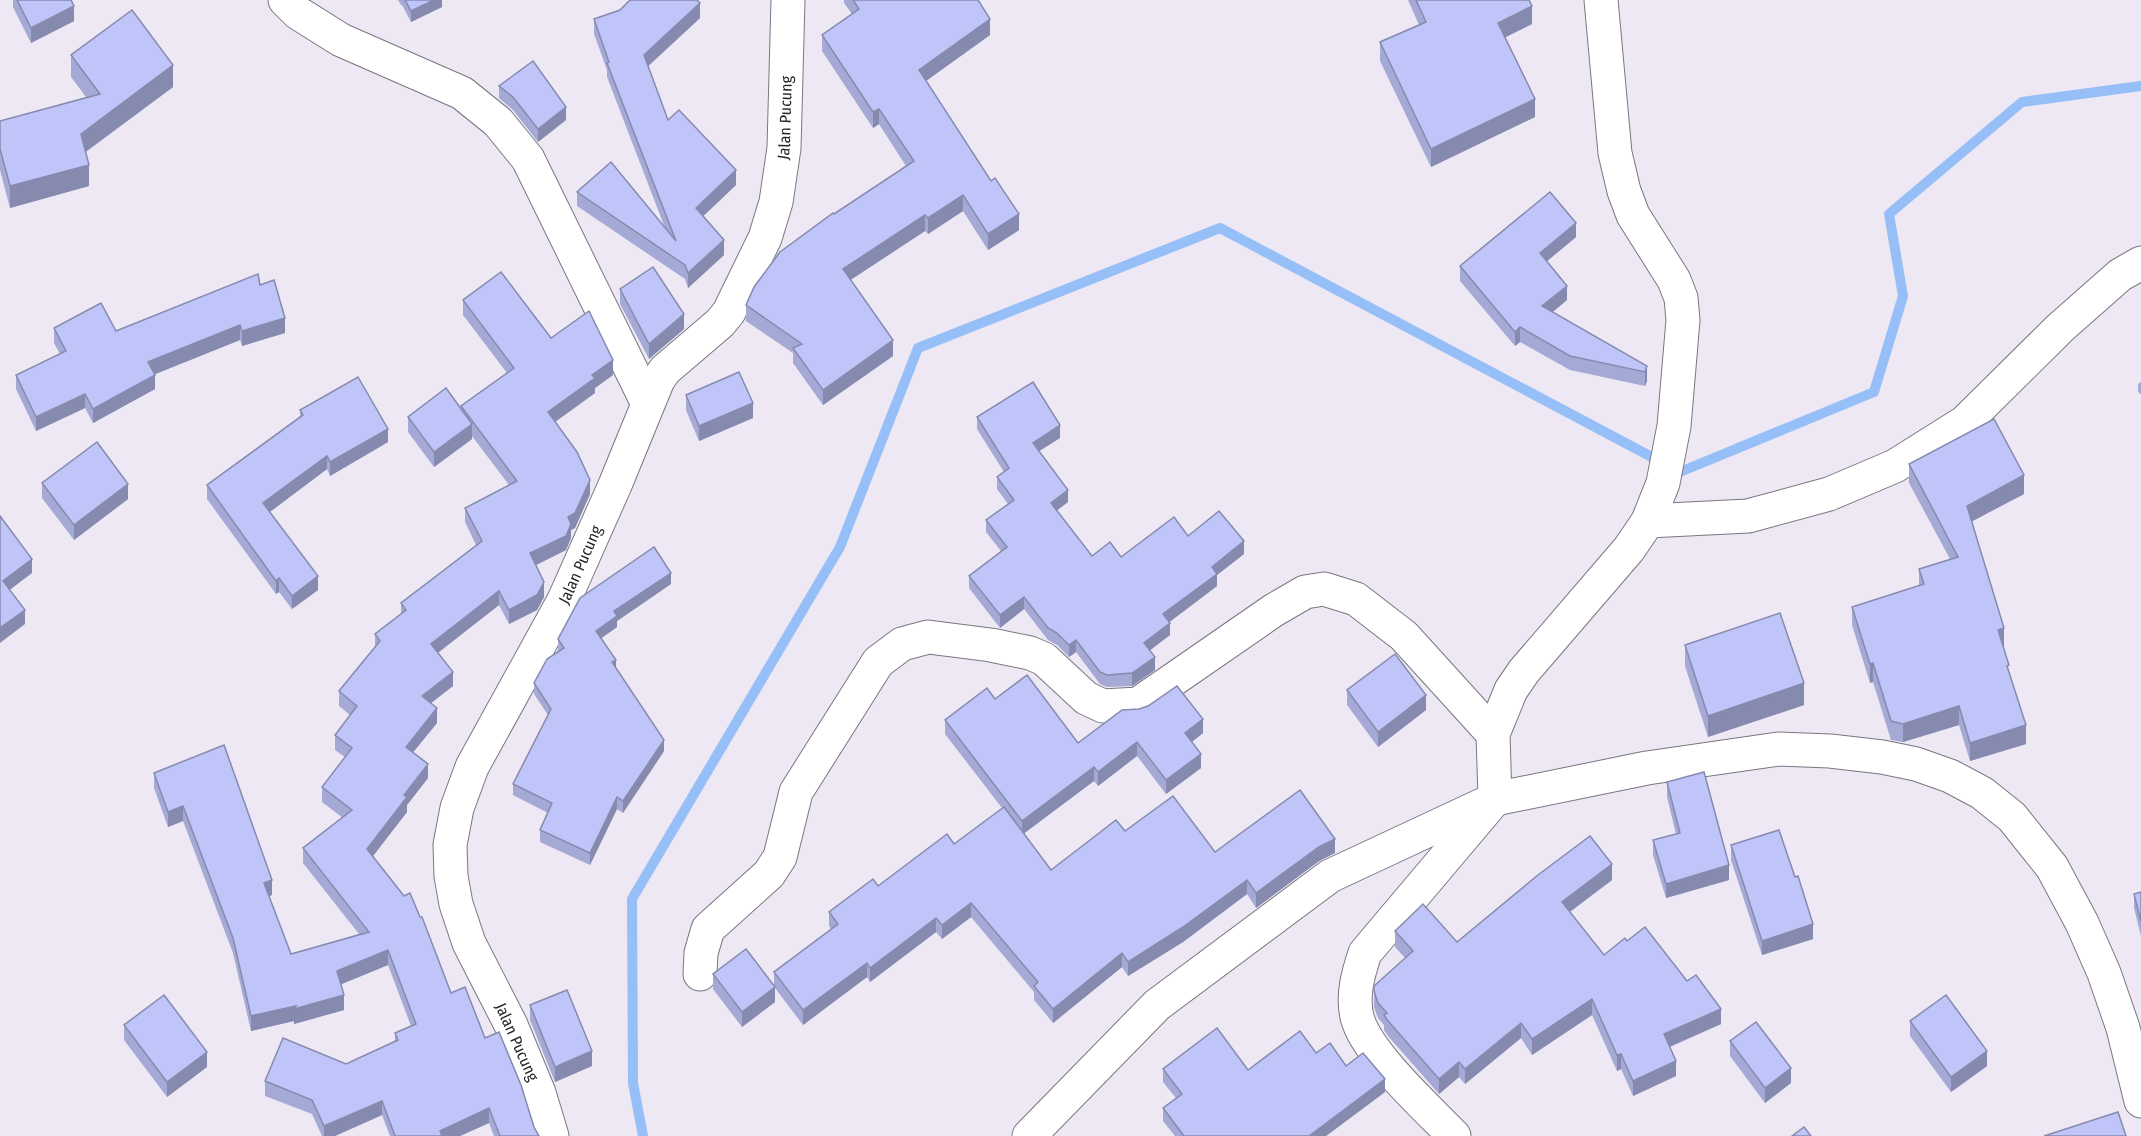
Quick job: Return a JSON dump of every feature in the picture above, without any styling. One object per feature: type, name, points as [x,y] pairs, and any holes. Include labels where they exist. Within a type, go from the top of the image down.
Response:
[{"type":"street","points":[[285,0],[298,13],[341,40],[462,93],[498,122],[528,159],[647,402]]},
{"type":"street","name":"Jalan Pucung","points":[[552,1136],[539,1093],[511,1024],[469,942],[456,904],[450,845],[457,808],[472,767],[564,600],[658,380],[664,370],[709,334],[729,312],[765,238],[776,202],[784,148],[788,0]]},
{"type":"street","points":[[1454,1136],[1380,1058],[1365,1036],[1356,1009],[1357,976],[1365,953],[1495,799],[1492,734],[1511,690],[1524,671],[1629,549],[1648,521],[1663,483],[1674,426],[1683,320],[1681,298],[1674,280],[1633,215],[1624,191],[1615,153],[1601,0]]},
{"type":"street","points":[[1648,521],[1748,516],[1829,494],[1895,466],[1965,422],[2060,328],[2120,275],[2141,263]]},
{"type":"street","points":[[700,974],[701,953],[708,930],[769,874],[780,857],[796,792],[878,662],[902,644],[928,637],[1030,653],[1044,659],[1086,698],[1104,706],[1138,704],[1274,610],[1305,592],[1324,589],[1356,599],[1404,636],[1492,734]]},
{"type":"street","points":[[1029,1136],[1157,1005],[1330,876],[1495,799],[1647,768],[1778,749],[1830,751],[1882,757],[1916,764],[1950,776],[1982,793],[2012,818],[2052,867],[2082,922],[2104,973],[2123,1028],[2141,1101]]},
{"type":"building","points":[[17,0],[71,0],[74,6],[31,28]]},
{"type":"building","points":[[405,0],[434,0],[411,11]]},
{"type":"building","points":[[630,0],[697,0],[700,3],[644,55],[668,120],[679,110],[736,170],[696,208],[724,240],[688,273],[685,265],[577,192],[611,162],[676,241],[607,63],[609,62],[594,19],[620,10]]},
{"type":"building","points":[[853,0],[978,0],[990,19],[919,70],[991,181],[995,178],[1019,214],[988,234],[963,195],[928,218],[925,215],[843,269],[893,340],[823,390],[793,348],[802,344],[746,305],[754,287],[780,252],[833,213],[914,161],[879,109],[873,112],[822,35],[859,9]]},
{"type":"building","points":[[1416,0],[1529,0],[1532,6],[1498,23],[1535,99],[1431,149],[1380,42],[1426,22]]},
{"type":"building","points":[[132,10],[173,65],[81,134],[89,165],[10,186],[0,149],[0,121],[100,94],[71,55]]},
{"type":"building","points":[[533,61],[566,107],[538,129],[513,97],[499,86]]},
{"type":"building","points":[[1550,192],[1576,223],[1540,253],[1567,286],[1542,306],[1647,366],[1645,372],[1570,356],[1520,327],[1515,332],[1460,266]]},
{"type":"building","points":[[653,267],[684,314],[649,344],[620,289]]},
{"type":"building","points":[[501,272],[551,338],[589,311],[613,360],[592,375],[595,378],[548,412],[577,452],[590,480],[575,513],[568,517],[571,524],[566,536],[530,553],[544,582],[537,595],[509,610],[499,591],[431,644],[453,672],[422,696],[437,708],[406,747],[428,764],[404,795],[407,797],[367,849],[404,896],[410,893],[422,917],[451,993],[465,987],[485,1038],[499,1032],[539,1136],[500,1136],[489,1108],[440,1131],[442,1136],[395,1136],[382,1101],[324,1126],[312,1100],[265,1081],[283,1038],[346,1064],[398,1040],[395,1033],[416,1024],[388,950],[337,971],[344,995],[294,1009],[296,1006],[251,1016],[233,938],[183,806],[168,812],[154,773],[224,745],[272,880],[264,883],[291,954],[369,932],[303,848],[352,810],[322,787],[352,748],[335,735],[357,706],[339,691],[380,641],[375,634],[406,610],[401,603],[482,541],[465,508],[517,481],[461,406],[514,368],[463,300]]},
{"type":"building","points":[[258,274],[260,285],[274,280],[285,318],[242,331],[240,325],[148,362],[155,375],[93,409],[85,394],[36,417],[16,375],[66,351],[54,328],[101,303],[116,331]]},
{"type":"building","points":[[739,372],[753,403],[699,426],[686,395]]},
{"type":"building","points":[[358,377],[388,429],[330,462],[327,456],[263,503],[318,576],[292,596],[279,578],[276,581],[207,485],[303,415],[300,410]]},
{"type":"building","points":[[1033,382],[1060,425],[1033,443],[1068,490],[1051,503],[1092,556],[1110,542],[1121,557],[1174,517],[1188,536],[1219,511],[1244,541],[1212,567],[1217,574],[1163,614],[1170,623],[1144,643],[1155,657],[1132,673],[1107,675],[1100,672],[1076,640],[1069,645],[1048,628],[1024,597],[1000,615],[969,576],[1007,547],[986,520],[1014,500],[997,477],[1009,468],[977,417]]},
{"type":"building","points":[[446,388],[472,424],[434,452],[408,417]]},
{"type":"building","points":[[1994,419],[2024,475],[1967,506],[2004,628],[1998,630],[2026,725],[1970,743],[1959,706],[1903,724],[1891,721],[1852,607],[1924,584],[1919,569],[1958,557],[1909,464]]},
{"type":"building","points":[[97,442],[128,484],[74,525],[42,483]]},
{"type":"building","points":[[0,516],[32,559],[3,581],[25,610],[0,628]]},
{"type":"building","points":[[654,547],[671,573],[614,611],[617,616],[596,631],[616,660],[612,662],[664,740],[623,801],[617,797],[590,853],[540,830],[552,803],[513,784],[551,709],[534,683],[547,659],[564,648],[558,639],[580,598]]},
{"type":"building","points":[[1780,613],[1804,683],[1708,716],[1685,645]]},
{"type":"building","points":[[1395,654],[1426,695],[1378,732],[1347,690]]},
{"type":"building","points":[[1027,675],[1078,743],[1122,710],[1148,706],[1177,686],[1203,719],[1185,733],[1201,754],[1166,780],[1137,742],[1098,772],[1094,767],[1022,821],[945,720],[987,688],[995,699]]},
{"type":"building","points":[[1704,772],[1729,865],[1666,884],[1653,840],[1680,833],[1667,782]]},
{"type":"building","points":[[1300,790],[1335,839],[1319,847],[1256,893],[1247,880],[1183,927],[1128,962],[1122,953],[1053,1009],[1034,986],[1038,982],[971,903],[942,925],[936,918],[870,968],[867,963],[803,1010],[774,972],[838,924],[829,912],[873,879],[878,886],[947,834],[954,844],[1004,807],[1051,870],[1116,820],[1125,831],[1173,796],[1215,852]]},
{"type":"building","points":[[1779,830],[1795,877],[1798,876],[1813,924],[1762,941],[1731,845]]},
{"type":"building","points":[[1590,836],[1612,864],[1562,902],[1604,955],[1625,938],[1627,941],[1645,927],[1687,981],[1696,975],[1721,1009],[1664,1034],[1676,1061],[1633,1081],[1621,1054],[1617,1055],[1592,999],[1532,1039],[1521,1023],[1465,1069],[1459,1062],[1439,1079],[1388,1021],[1384,1015],[1387,1013],[1378,1003],[1374,991],[1374,986],[1413,951],[1395,931],[1423,904],[1457,942],[1538,875]]},
{"type":"building","points":[[2141,892],[2141,921],[2134,894]]},
{"type":"building","points":[[746,949],[775,987],[742,1012],[713,974]]},
{"type":"building","points":[[567,990],[592,1051],[555,1067],[530,1005]]},
{"type":"building","points":[[164,995],[207,1052],[167,1082],[124,1025]]},
{"type":"building","points":[[1946,995],[1987,1051],[1951,1077],[1910,1021]]},
{"type":"building","points":[[1756,1022],[1791,1068],[1765,1088],[1730,1041]]},
{"type":"building","points":[[1217,1028],[1248,1070],[1300,1031],[1316,1053],[1330,1043],[1346,1066],[1363,1053],[1385,1079],[1309,1136],[1184,1136],[1163,1108],[1182,1094],[1163,1069]]},
{"type":"building","points":[[2118,1112],[2126,1136],[2044,1136]]},
{"type":"building","points":[[1804,1127],[1811,1136],[1792,1136]]},
{"type":"waterway","points":[[643,1136],[633,1083],[632,899],[840,547],[918,348],[1220,228],[1680,472],[1874,392],[1903,296],[1889,214],[2022,102],[2141,86]]}]
